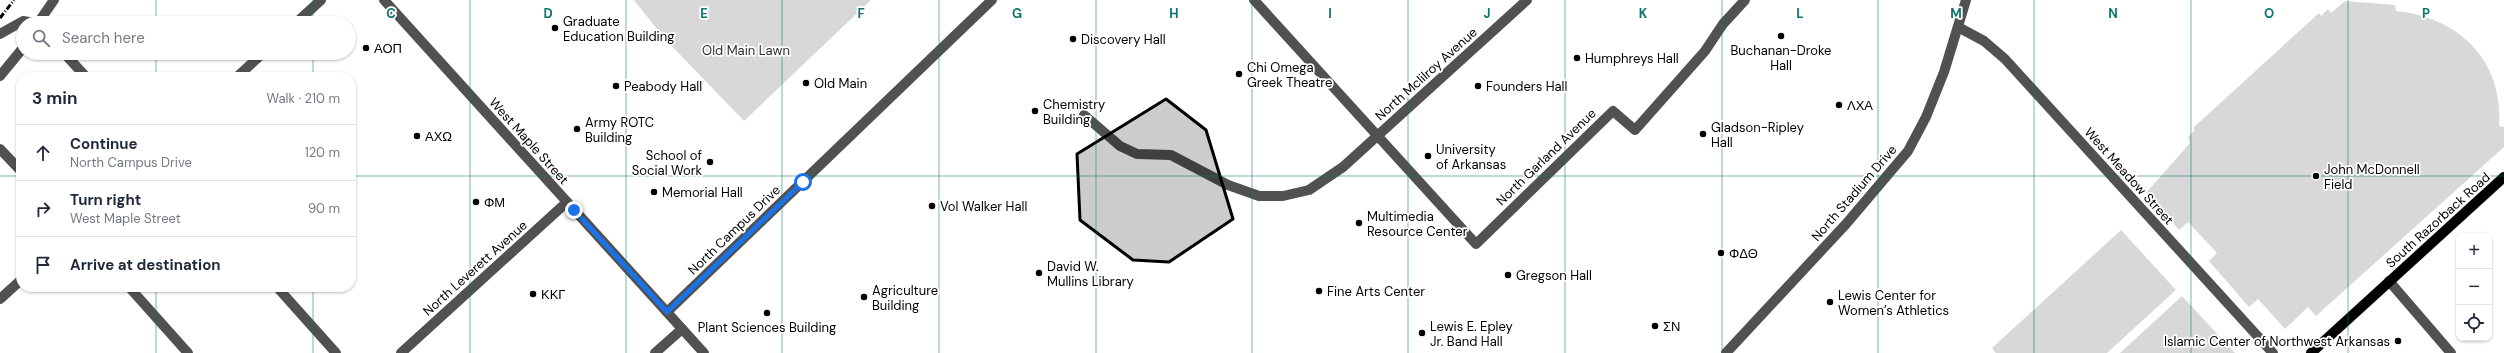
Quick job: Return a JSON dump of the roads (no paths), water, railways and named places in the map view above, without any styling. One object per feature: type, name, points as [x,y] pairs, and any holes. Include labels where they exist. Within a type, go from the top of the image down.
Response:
[{"type":"main road","name":"South Razorback Road","points":[[2311,353],[2504,177]]},
{"type":"street","points":[[43,16],[54,0]]},
{"type":"street","points":[[304,16],[321,0]]},
{"type":"street","name":"West Maple Street","points":[[384,0],[704,353]]},
{"type":"street","name":"North Campus Drive","points":[[667,312],[992,0]]},
{"type":"street","points":[[1254,0],[1378,135]]},
{"type":"street","name":"North McIilroy Avenue","points":[[1084,115],[1120,146],[1137,154],[1171,155],[1228,185],[1259,196],[1283,196],[1309,190],[1343,167],[1527,0]]},
{"type":"street","name":"North Garland Avenue","points":[[1378,135],[1476,244],[1613,111],[1635,130],[1705,51],[1723,24],[1745,0]]},
{"type":"street","name":"North Stadium Drive","points":[[1726,353],[1877,189],[1908,151],[1928,110],[1958,27],[1966,0]]},
{"type":"street","points":[[0,34],[16,25]]},
{"type":"street","name":"West Meadow Street","points":[[1958,27],[1984,41],[2005,59],[2273,353]]},
{"type":"street","points":[[0,76],[16,57]]},
{"type":"street","points":[[70,60],[81,72]]},
{"type":"street","points":[[242,72],[255,60]]},
{"type":"street","points":[[0,149],[16,166]]},
{"type":"street","name":"North Leverett Avenue","points":[[401,353],[567,202]]},
{"type":"street","points":[[2389,281],[2452,353]]},
{"type":"street","points":[[0,299],[16,285]]},
{"type":"street","points":[[133,292],[188,353]]},
{"type":"street","points":[[281,292],[336,353]]},
{"type":"street","points":[[655,353],[682,329]]},
{"type":"railway","points":[[0,18],[14,0]]},
{"type":"place","name":"Graduate Education Building","points":[[555,28]]},
{"type":"place","name":"Buchanan-Droke Hall","points":[[1781,36]]},
{"type":"place","name":"Discovery Hall","points":[[1073,39]]},
{"type":"place","name":"ΑΟΠ","points":[[366,48]]},
{"type":"place","name":"Humphreys Hall","points":[[1577,58]]},
{"type":"place","name":"Chi Omega Greek Theatre","points":[[1239,74]]},
{"type":"place","name":"Old Main","points":[[806,83]]},
{"type":"place","name":"Peabody Hall","points":[[616,86]]},
{"type":"place","name":"Founders Hall","points":[[1478,86]]},
{"type":"place","name":"ΛΧΑ","points":[[1839,105]]},
{"type":"place","name":"Chemistry Building","points":[[1035,111]]},
{"type":"place","name":"Army ROTC Building","points":[[577,129]]},
{"type":"place","name":"Gladson-Ripley Hall","points":[[1703,134]]},
{"type":"place","name":"ΑΧΩ","points":[[417,136]]},
{"type":"place","name":"University of Arkansas","points":[[1428,156]]},
{"type":"place","name":"School of Social Work","points":[[710,162]]},
{"type":"place","name":"John McDonnell Field","points":[[2316,176]]},
{"type":"place","name":"Memorial Hall","points":[[654,192]]},
{"type":"place","name":"ΦΜ","points":[[476,202]]},
{"type":"place","name":"Vol Walker Hall","points":[[932,206]]},
{"type":"place","name":"Multimedia Resource Center","points":[[1359,223]]},
{"type":"place","name":"ΦΔΘ","points":[[1721,253]]},
{"type":"place","name":"David W. Mullins Library","points":[[1039,273]]},
{"type":"place","name":"Gregson Hall","points":[[1508,275]]},
{"type":"place","name":"Fine Arts Center","points":[[1319,291]]},
{"type":"place","name":"ΚΚΓ","points":[[533,294]]},
{"type":"place","name":"Agriculture Building","points":[[864,297]]},
{"type":"place","name":"Lewis Center for Women’s Athletics","points":[[1830,302]]},
{"type":"place","name":"Plant Sciences Building","points":[[767,313]]},
{"type":"place","name":"ΣΝ","points":[[1655,326]]},
{"type":"place","name":"Lewis E. Epley Jr. Band Hall","points":[[1422,333]]},
{"type":"place","name":"Islamic Center of Northwest Arkansas","points":[[2398,341]]},
{"type":"park label","name":"Old Main Lawn","points":[[746,50]]}]
